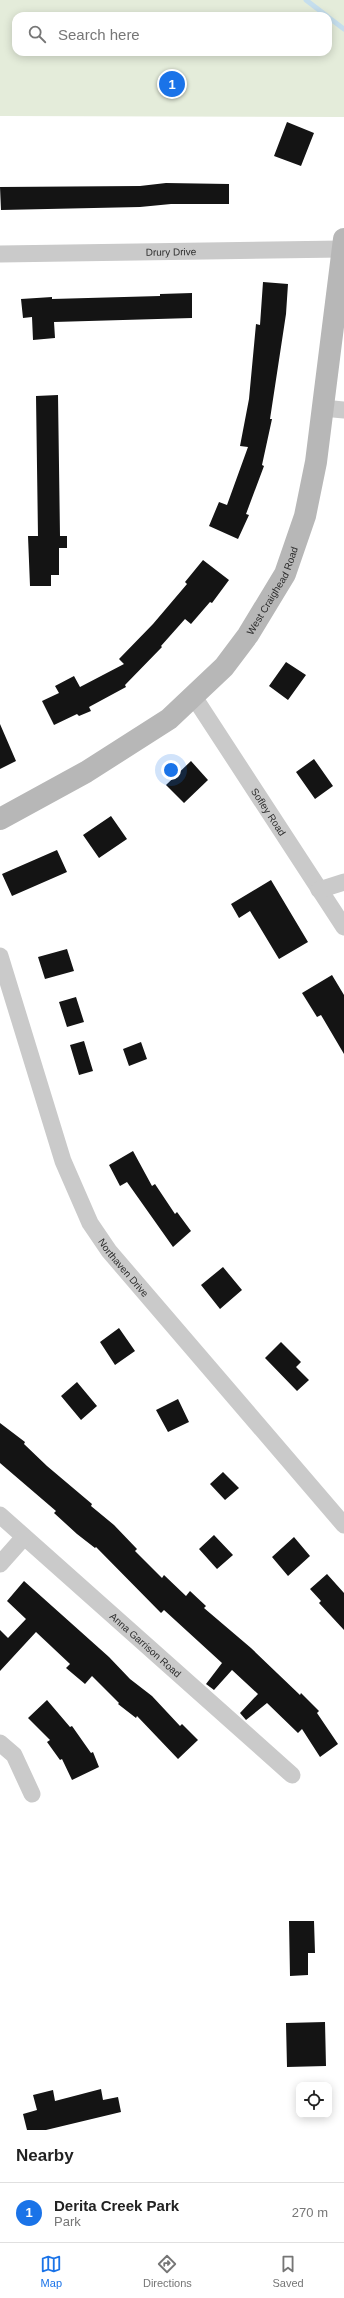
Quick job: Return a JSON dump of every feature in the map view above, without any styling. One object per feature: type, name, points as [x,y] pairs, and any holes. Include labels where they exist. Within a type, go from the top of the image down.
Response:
[{"type":"street","name":"Drury Drive","points":[[0,254],[343,244]]},
{"type":"street","name":"West Craighead Road","points":[[0,819],[86,772],[169,719],[224,667],[248,635],[285,574],[305,516],[316,462],[334,409],[343,244]]},
{"type":"street","name":"Sofley Road","points":[[194,697],[344,927]]},
{"type":"street","points":[[319,890],[344,882]]},
{"type":"street","name":"Northaven Drive","points":[[0,956],[63,1161],[90,1223],[109,1251],[344,1525]]},
{"type":"street","name":"Anna Garrison Road","points":[[0,1515],[292,1775]]},
{"type":"street","points":[[0,1564],[24,1537]]},
{"type":"street","points":[[0,1743],[14,1755],[32,1794]]},
{"type":"green space","points":[[0,0],[344,0],[344,117],[0,116]]},
{"type":"building","points":[[287,122],[314,133],[301,166],[274,156]]},
{"type":"building","points":[[166,183],[229,184],[229,204],[171,204],[140,207],[1,210],[0,187],[140,186]]},
{"type":"building","points":[[263,282],[288,284],[286,314],[270,419],[272,419],[262,465],[264,466],[246,514],[249,515],[238,539],[209,526],[219,502],[227,505],[248,447],[240,446],[249,399],[256,324],[260,325]]},
{"type":"building","points":[[192,293],[192,318],[54,322],[55,338],[33,340],[32,317],[23,318],[21,299],[52,297],[52,299],[160,296],[160,294]]},
{"type":"building","points":[[58,395],[60,536],[67,536],[67,548],[59,548],[59,575],[51,575],[51,586],[30,586],[28,536],[38,536],[36,396]]},
{"type":"building","points":[[203,560],[229,580],[212,603],[210,602],[191,624],[185,619],[161,646],[162,647],[125,685],[126,687],[89,707],[91,711],[79,716],[77,714],[54,725],[42,701],[59,693],[55,686],[74,676],[80,687],[124,664],[119,659],[153,624],[187,584],[185,582]]},
{"type":"building","points":[[286,662],[306,675],[288,700],[269,686]]},
{"type":"building","points":[[0,724],[16,761],[0,769]]},
{"type":"building","points":[[314,759],[333,786],[315,799],[296,772]]},
{"type":"building","points":[[191,761],[208,780],[184,803],[166,785]]},
{"type":"building","points":[[111,816],[127,839],[99,858],[83,835]]},
{"type":"building","points":[[57,850],[67,872],[12,896],[2,874]]},
{"type":"building","points":[[271,880],[308,942],[279,959],[250,911],[239,918],[231,904]]},
{"type":"building","points":[[67,949],[74,971],[45,979],[38,957]]},
{"type":"building","points":[[332,975],[344,995],[344,1054],[321,1015],[317,1017],[302,993]]},
{"type":"building","points":[[76,997],[84,1022],[67,1027],[59,1002]]},
{"type":"building","points":[[84,1041],[93,1071],[79,1075],[70,1045]]},
{"type":"building","points":[[141,1042],[147,1059],[129,1066],[123,1049]]},
{"type":"building","points":[[133,1151],[152,1186],[155,1184],[175,1214],[177,1212],[191,1231],[173,1247],[127,1182],[120,1186],[109,1165]]},
{"type":"building","points":[[223,1267],[242,1290],[220,1309],[201,1285]]},
{"type":"building","points":[[119,1328],[135,1351],[115,1365],[100,1342]]},
{"type":"building","points":[[281,1342],[301,1362],[296,1367],[309,1380],[297,1391],[265,1358]]},
{"type":"building","points":[[77,1382],[97,1406],[81,1420],[61,1396]]},
{"type":"building","points":[[178,1399],[189,1422],[168,1432],[156,1410]]},
{"type":"building","points":[[0,1423],[25,1442],[24,1444],[47,1466],[92,1504],[91,1506],[114,1525],[137,1549],[135,1551],[162,1578],[164,1575],[186,1596],[190,1591],[206,1606],[204,1608],[251,1648],[300,1695],[301,1693],[319,1711],[317,1713],[338,1744],[320,1757],[302,1729],[298,1733],[267,1703],[246,1720],[240,1713],[258,1694],[232,1670],[214,1690],[206,1684],[222,1663],[164,1610],[161,1613],[96,1547],[95,1548],[77,1534],[54,1513],[56,1511],[0,1463]]},
{"type":"building","points":[[223,1472],[239,1488],[225,1500],[210,1484]]},
{"type":"building","points":[[214,1535],[233,1555],[217,1569],[199,1549]]},
{"type":"building","points":[[294,1537],[310,1556],[288,1576],[272,1557]]},
{"type":"building","points":[[327,1574],[344,1593],[344,1630],[319,1603],[321,1601],[310,1589]]},
{"type":"building","points":[[24,1581],[109,1657],[130,1679],[152,1696],[180,1726],[182,1724],[198,1740],[178,1759],[137,1716],[136,1718],[118,1704],[119,1703],[92,1676],[85,1684],[66,1668],[70,1664],[36,1632],[0,1671],[0,1630],[8,1638],[26,1619],[7,1601]]},
{"type":"building","points":[[47,1700],[70,1727],[72,1726],[91,1753],[93,1752],[99,1767],[72,1780],[62,1759],[60,1760],[47,1742],[50,1740],[28,1718]]},
{"type":"building","points":[[289,1921],[314,1921],[315,1953],[308,1953],[308,1975],[290,1976]]},
{"type":"building","points":[[325,2022],[326,2066],[287,2067],[286,2023]]},
{"type":"building","points":[[101,2089],[103,2100],[118,2097],[121,2112],[46,2130],[27,2130],[23,2114],[37,2110],[33,2095],[53,2090],[55,2101]]},
{"type":"waterway","points":[[306,0],[322,12]]},
{"type":"waterway","points":[[332,20],[344,29]]},
{"type":"place","name":"Derita Creek Park","points":[[172,84]]}]
